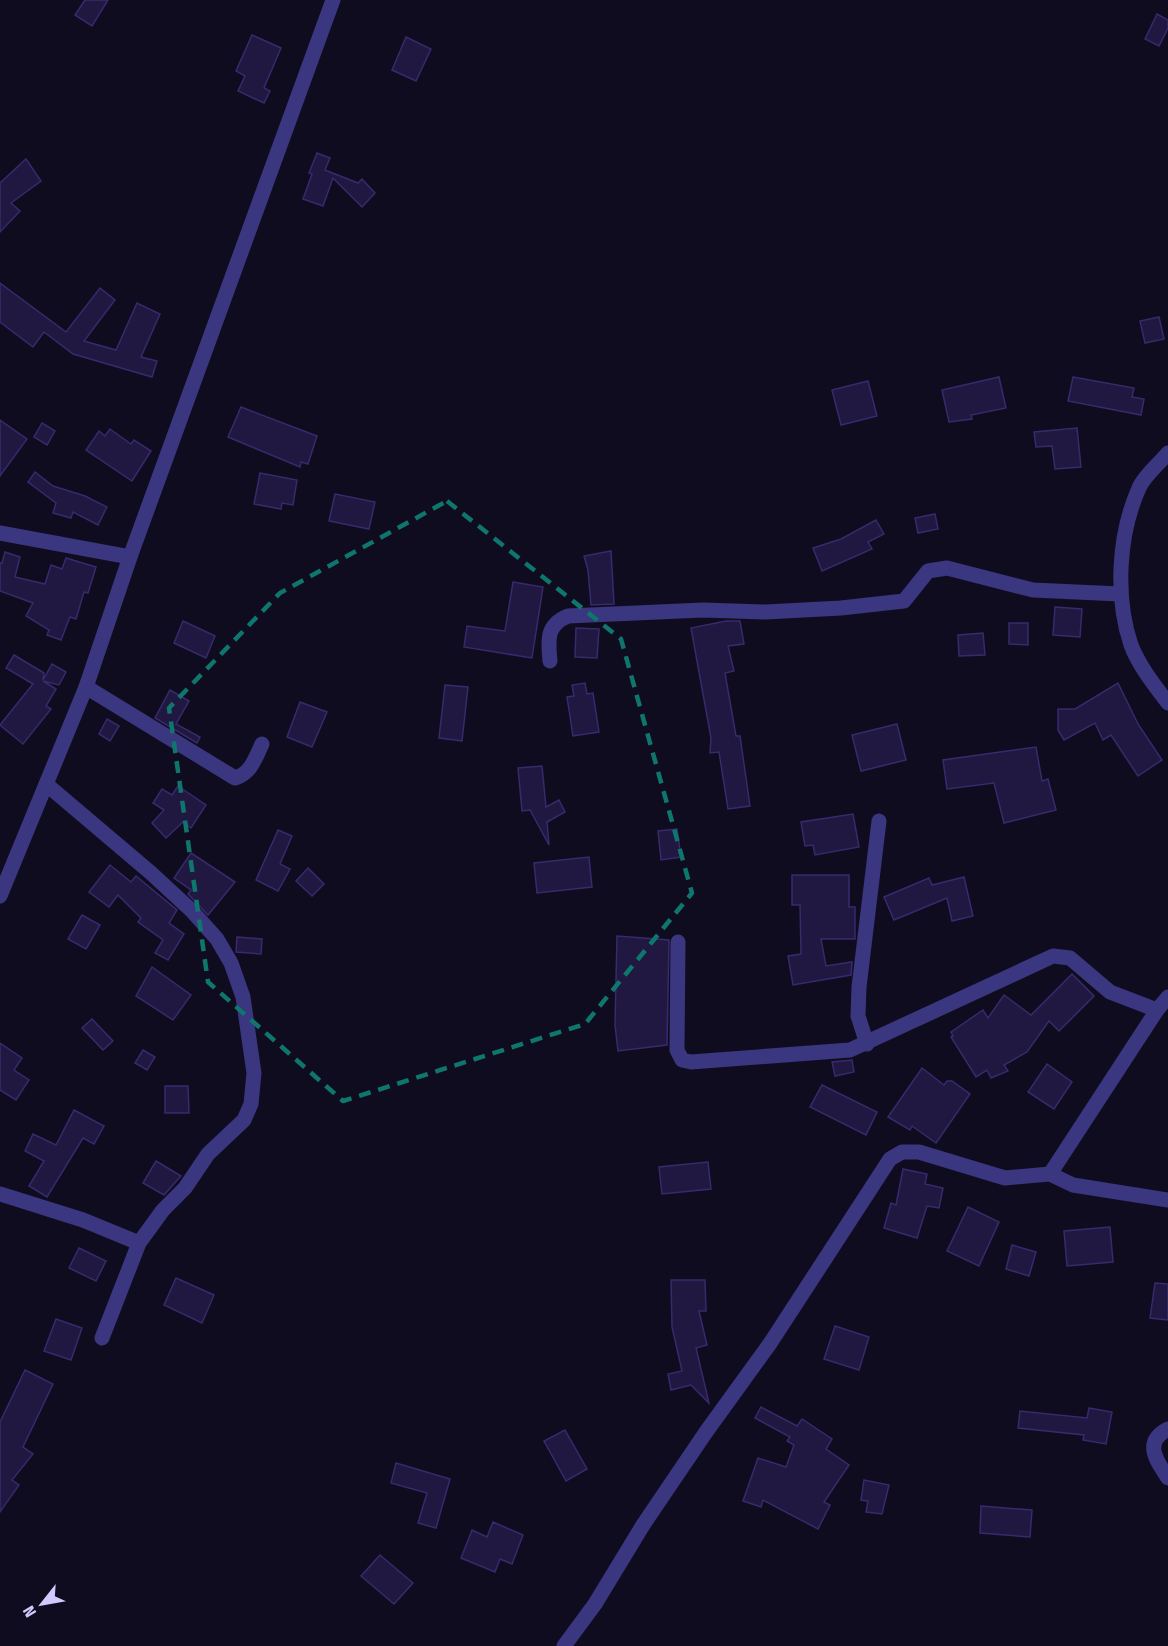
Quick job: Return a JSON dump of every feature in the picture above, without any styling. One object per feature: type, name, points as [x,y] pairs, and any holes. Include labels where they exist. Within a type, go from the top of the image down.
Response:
[{"type":"street","points":[[0,896],[86,687],[130,557],[333,0]]},
{"type":"street","points":[[1168,453],[1139,486],[1126,528],[1120,594],[1132,646],[1151,681],[1168,703]]},
{"type":"street","points":[[0,533],[130,557]]},
{"type":"street","points":[[550,661],[550,629],[557,621],[568,616],[703,610],[766,612],[841,608],[904,601],[928,571],[947,568],[1033,590],[1120,594]]},
{"type":"street","points":[[86,687],[235,778],[243,776],[252,767],[262,744]]},
{"type":"street","points":[[46,784],[104,831],[192,910],[217,939],[231,963],[243,997],[254,1073],[251,1104],[244,1120],[208,1154],[185,1188],[164,1210],[139,1243],[102,1338]]},
{"type":"street","points":[[867,1044],[858,1016],[859,987],[879,821]]},
{"type":"street","points":[[678,942],[677,1050],[682,1060],[691,1062],[752,1056],[832,1053],[867,1044],[1053,956],[1071,958],[1099,984],[1116,995],[1157,1010]]},
{"type":"street","points":[[1050,1174],[1157,1010],[1168,997]]},
{"type":"street","points":[[564,1646],[595,1604],[643,1525],[706,1432],[771,1342],[890,1158],[902,1152],[919,1152],[1005,1178],[1050,1174],[1073,1185],[1168,1200]]},
{"type":"street","points":[[0,1194],[83,1220],[139,1243]]},
{"type":"street","points":[[1168,1429],[1156,1437],[1153,1444],[1154,1454],[1168,1478]]},
{"type":"highlighted area","points":[[447,501],[621,639],[692,893],[585,1024],[343,1101],[208,982],[169,708],[280,593]]},
{"type":"building","points":[[85,0],[108,0],[92,26],[75,15]]},
{"type":"building","points":[[1157,14],[1168,20],[1168,28],[1159,46],[1145,39]]},
{"type":"building","points":[[252,35],[281,48],[264,88],[270,91],[264,103],[238,91],[245,76],[236,71]]},
{"type":"building","points":[[406,37],[431,49],[416,81],[392,70]]},
{"type":"building","points":[[317,153],[330,158],[325,170],[358,183],[362,179],[375,193],[362,207],[333,178],[323,206],[303,199],[312,174],[309,173]]},
{"type":"building","points":[[26,159],[41,181],[11,203],[20,211],[0,232],[0,183]]},
{"type":"building","points":[[0,283],[66,332],[100,288],[115,300],[84,341],[116,350],[137,303],[160,314],[141,357],[157,361],[152,377],[73,354],[44,332],[33,347],[0,322]]},
{"type":"building","points":[[1159,317],[1164,339],[1145,343],[1140,321]]},
{"type":"building","points":[[999,377],[1006,408],[971,415],[972,419],[949,422],[942,390]]},
{"type":"building","points":[[1073,377],[1134,388],[1132,397],[1144,399],[1141,415],[1068,401]]},
{"type":"building","points":[[868,381],[877,416],[841,425],[832,390]]},
{"type":"building","points":[[241,407],[317,436],[308,464],[301,462],[300,467],[228,437]]},
{"type":"building","points":[[0,420],[27,439],[0,476]]},
{"type":"building","points":[[42,423],[55,431],[47,445],[34,437]]},
{"type":"building","points":[[1077,428],[1081,467],[1055,469],[1052,446],[1036,447],[1034,432]]},
{"type":"building","points":[[110,429],[131,444],[134,440],[151,451],[132,481],[86,450],[99,431],[105,436]]},
{"type":"building","points":[[35,472],[53,486],[85,496],[107,507],[98,525],[73,512],[71,518],[53,513],[56,503],[28,482]]},
{"type":"building","points":[[260,473],[297,480],[293,505],[282,503],[281,509],[254,504]]},
{"type":"building","points":[[335,494],[375,502],[369,529],[329,521]]},
{"type":"building","points":[[935,514],[938,529],[918,533],[915,518]]},
{"type":"building","points":[[876,520],[884,534],[868,542],[872,549],[822,571],[813,548],[841,539]]},
{"type":"building","points":[[611,551],[614,604],[591,605],[588,570],[584,556]]},
{"type":"building","points":[[5,552],[20,557],[15,577],[45,584],[51,565],[62,569],[66,558],[96,567],[88,593],[84,592],[76,619],[70,617],[61,640],[47,635],[49,630],[26,616],[33,603],[0,591],[0,563],[2,563]]},
{"type":"building","points":[[513,582],[543,587],[532,658],[464,647],[467,626],[505,631]]},
{"type":"building","points":[[1055,607],[1082,609],[1080,637],[1053,635]]},
{"type":"building","points":[[183,621],[215,636],[206,658],[174,643]]},
{"type":"building","points":[[726,621],[740,621],[744,644],[728,646],[734,671],[725,673],[736,736],[740,736],[750,806],[728,809],[719,752],[710,753],[711,738],[691,628]]},
{"type":"building","points":[[1009,623],[1028,623],[1028,645],[1009,644]]},
{"type":"building","points":[[576,628],[599,629],[597,658],[575,657]]},
{"type":"building","points":[[983,633],[985,655],[959,656],[958,635]]},
{"type":"building","points":[[14,655],[44,673],[43,680],[52,664],[66,672],[59,685],[43,681],[56,689],[46,706],[51,709],[23,744],[0,725],[33,684],[6,668]]},
{"type":"building","points":[[585,683],[587,694],[593,693],[599,732],[573,736],[567,697],[574,696],[572,685]]},
{"type":"building","points":[[1118,683],[1138,724],[1162,760],[1138,776],[1111,735],[1103,740],[1095,723],[1064,740],[1058,730],[1058,709],[1075,709]]},
{"type":"building","points":[[445,685],[468,687],[462,741],[439,738]]},
{"type":"building","points":[[170,690],[189,701],[176,724],[200,737],[197,743],[155,718]]},
{"type":"building","points":[[300,702],[327,712],[312,747],[287,737]]},
{"type":"building","points":[[107,719],[119,726],[110,741],[99,734]]},
{"type":"building","points":[[897,724],[906,760],[861,771],[852,735]]},
{"type":"building","points":[[1036,747],[1042,781],[1048,779],[1056,810],[1004,823],[994,783],[947,789],[943,760]]},
{"type":"building","points":[[542,766],[546,807],[559,800],[565,812],[547,822],[549,845],[530,810],[522,811],[518,768]]},
{"type":"building","points":[[178,786],[206,805],[191,828],[183,822],[166,838],[152,823],[164,810],[153,803],[162,789],[172,795]]},
{"type":"building","points":[[853,814],[859,847],[815,855],[813,845],[805,846],[801,822]]},
{"type":"building","points":[[677,829],[681,857],[661,860],[658,831]]},
{"type":"building","points":[[278,830],[292,836],[280,864],[290,869],[278,891],[256,880]]},
{"type":"building","points":[[191,853],[235,882],[208,915],[188,894],[191,890],[174,878]]},
{"type":"building","points":[[589,857],[592,887],[537,893],[534,863]]},
{"type":"building","points":[[110,865],[131,882],[136,876],[177,910],[169,923],[184,934],[168,960],[155,953],[163,940],[138,922],[141,918],[118,895],[109,907],[89,892]]},
{"type":"building","points":[[308,868],[324,884],[312,896],[296,881]]},
{"type":"building","points":[[792,875],[849,875],[849,907],[855,907],[855,939],[821,939],[826,966],[852,962],[851,975],[793,985],[788,956],[801,954],[800,905],[792,905]]},
{"type":"building","points":[[964,877],[973,916],[952,921],[947,898],[894,920],[884,897],[929,878],[932,885]]},
{"type":"building","points":[[82,915],[100,925],[86,949],[68,939]]},
{"type":"building","points":[[617,936],[669,940],[667,1045],[618,1051],[615,1025]]},
{"type":"building","points":[[237,937],[262,939],[261,954],[236,952]]},
{"type":"building","points":[[152,967],[191,995],[173,1020],[136,996]]},
{"type":"building","points":[[1072,974],[1094,996],[1059,1031],[1049,1021],[1027,1052],[1004,1065],[1008,1071],[991,1078],[987,1070],[976,1077],[951,1037],[953,1036],[951,1032],[983,1010],[988,1018],[1004,995],[1031,1015]]},
{"type":"building","points":[[92,1019],[113,1041],[103,1050],[82,1028]]},
{"type":"building","points":[[0,1043],[22,1058],[14,1070],[29,1080],[16,1100],[0,1090]]},
{"type":"building","points":[[143,1050],[155,1057],[147,1070],[135,1063]]},
{"type":"building","points":[[852,1060],[854,1072],[835,1076],[832,1062]]},
{"type":"building","points":[[1047,1064],[1072,1082],[1054,1109],[1028,1092]]},
{"type":"building","points":[[922,1068],[944,1085],[947,1081],[952,1081],[970,1094],[936,1143],[912,1126],[910,1130],[888,1117]]},
{"type":"building","points":[[822,1085],[877,1112],[866,1135],[810,1107]]},
{"type":"building","points":[[165,1086],[188,1086],[189,1113],[165,1113]]},
{"type":"building","points":[[74,1110],[104,1126],[94,1144],[83,1138],[47,1197],[29,1186],[44,1161],[25,1151],[33,1134],[56,1145]]},
{"type":"building","points":[[156,1161],[181,1176],[164,1195],[143,1183]]},
{"type":"building","points":[[708,1162],[711,1189],[662,1194],[659,1167]]},
{"type":"building","points":[[903,1169],[927,1174],[925,1184],[943,1188],[939,1208],[927,1206],[917,1238],[884,1228],[891,1203],[896,1205]]},
{"type":"building","points":[[968,1207],[999,1222],[979,1266],[947,1251]]},
{"type":"building","points":[[1110,1227],[1113,1262],[1067,1266],[1064,1231]]},
{"type":"building","points":[[1012,1245],[1036,1252],[1029,1276],[1006,1269]]},
{"type":"building","points":[[79,1248],[106,1261],[96,1281],[69,1268]]},
{"type":"building","points":[[176,1278],[214,1295],[202,1323],[164,1305]]},
{"type":"building","points":[[671,1280],[705,1280],[706,1311],[699,1311],[707,1345],[696,1348],[709,1403],[691,1385],[671,1390],[668,1374],[682,1371],[672,1327]]},
{"type":"building","points":[[1155,1283],[1168,1284],[1168,1320],[1150,1318]]},
{"type":"building","points":[[56,1319],[82,1328],[71,1360],[44,1351]]},
{"type":"building","points":[[835,1326],[869,1337],[859,1370],[824,1359]]},
{"type":"building","points":[[25,1370],[53,1384],[23,1447],[33,1454],[12,1480],[19,1485],[0,1512],[0,1422]]},
{"type":"building","points":[[761,1407],[797,1426],[802,1419],[832,1439],[826,1449],[849,1465],[824,1502],[830,1505],[818,1529],[763,1500],[761,1507],[743,1501],[758,1458],[786,1467],[794,1445],[787,1441],[790,1437],[755,1418]]},
{"type":"building","points":[[1089,1408],[1112,1412],[1106,1444],[1083,1440],[1084,1435],[1018,1428],[1020,1411],[1087,1418]]},
{"type":"building","points":[[565,1430],[587,1469],[566,1481],[544,1441]]},
{"type":"building","points":[[396,1463],[450,1479],[436,1528],[418,1523],[427,1493],[391,1483]]},
{"type":"building","points":[[864,1480],[889,1485],[882,1514],[866,1512],[868,1501],[861,1500]]},
{"type":"building","points":[[981,1506],[1032,1510],[1030,1537],[980,1533]]},
{"type":"building","points":[[493,1522],[523,1535],[512,1564],[500,1559],[495,1572],[461,1558],[472,1530],[487,1537]]},
{"type":"building","points":[[380,1555],[413,1583],[394,1604],[361,1576]]}]
